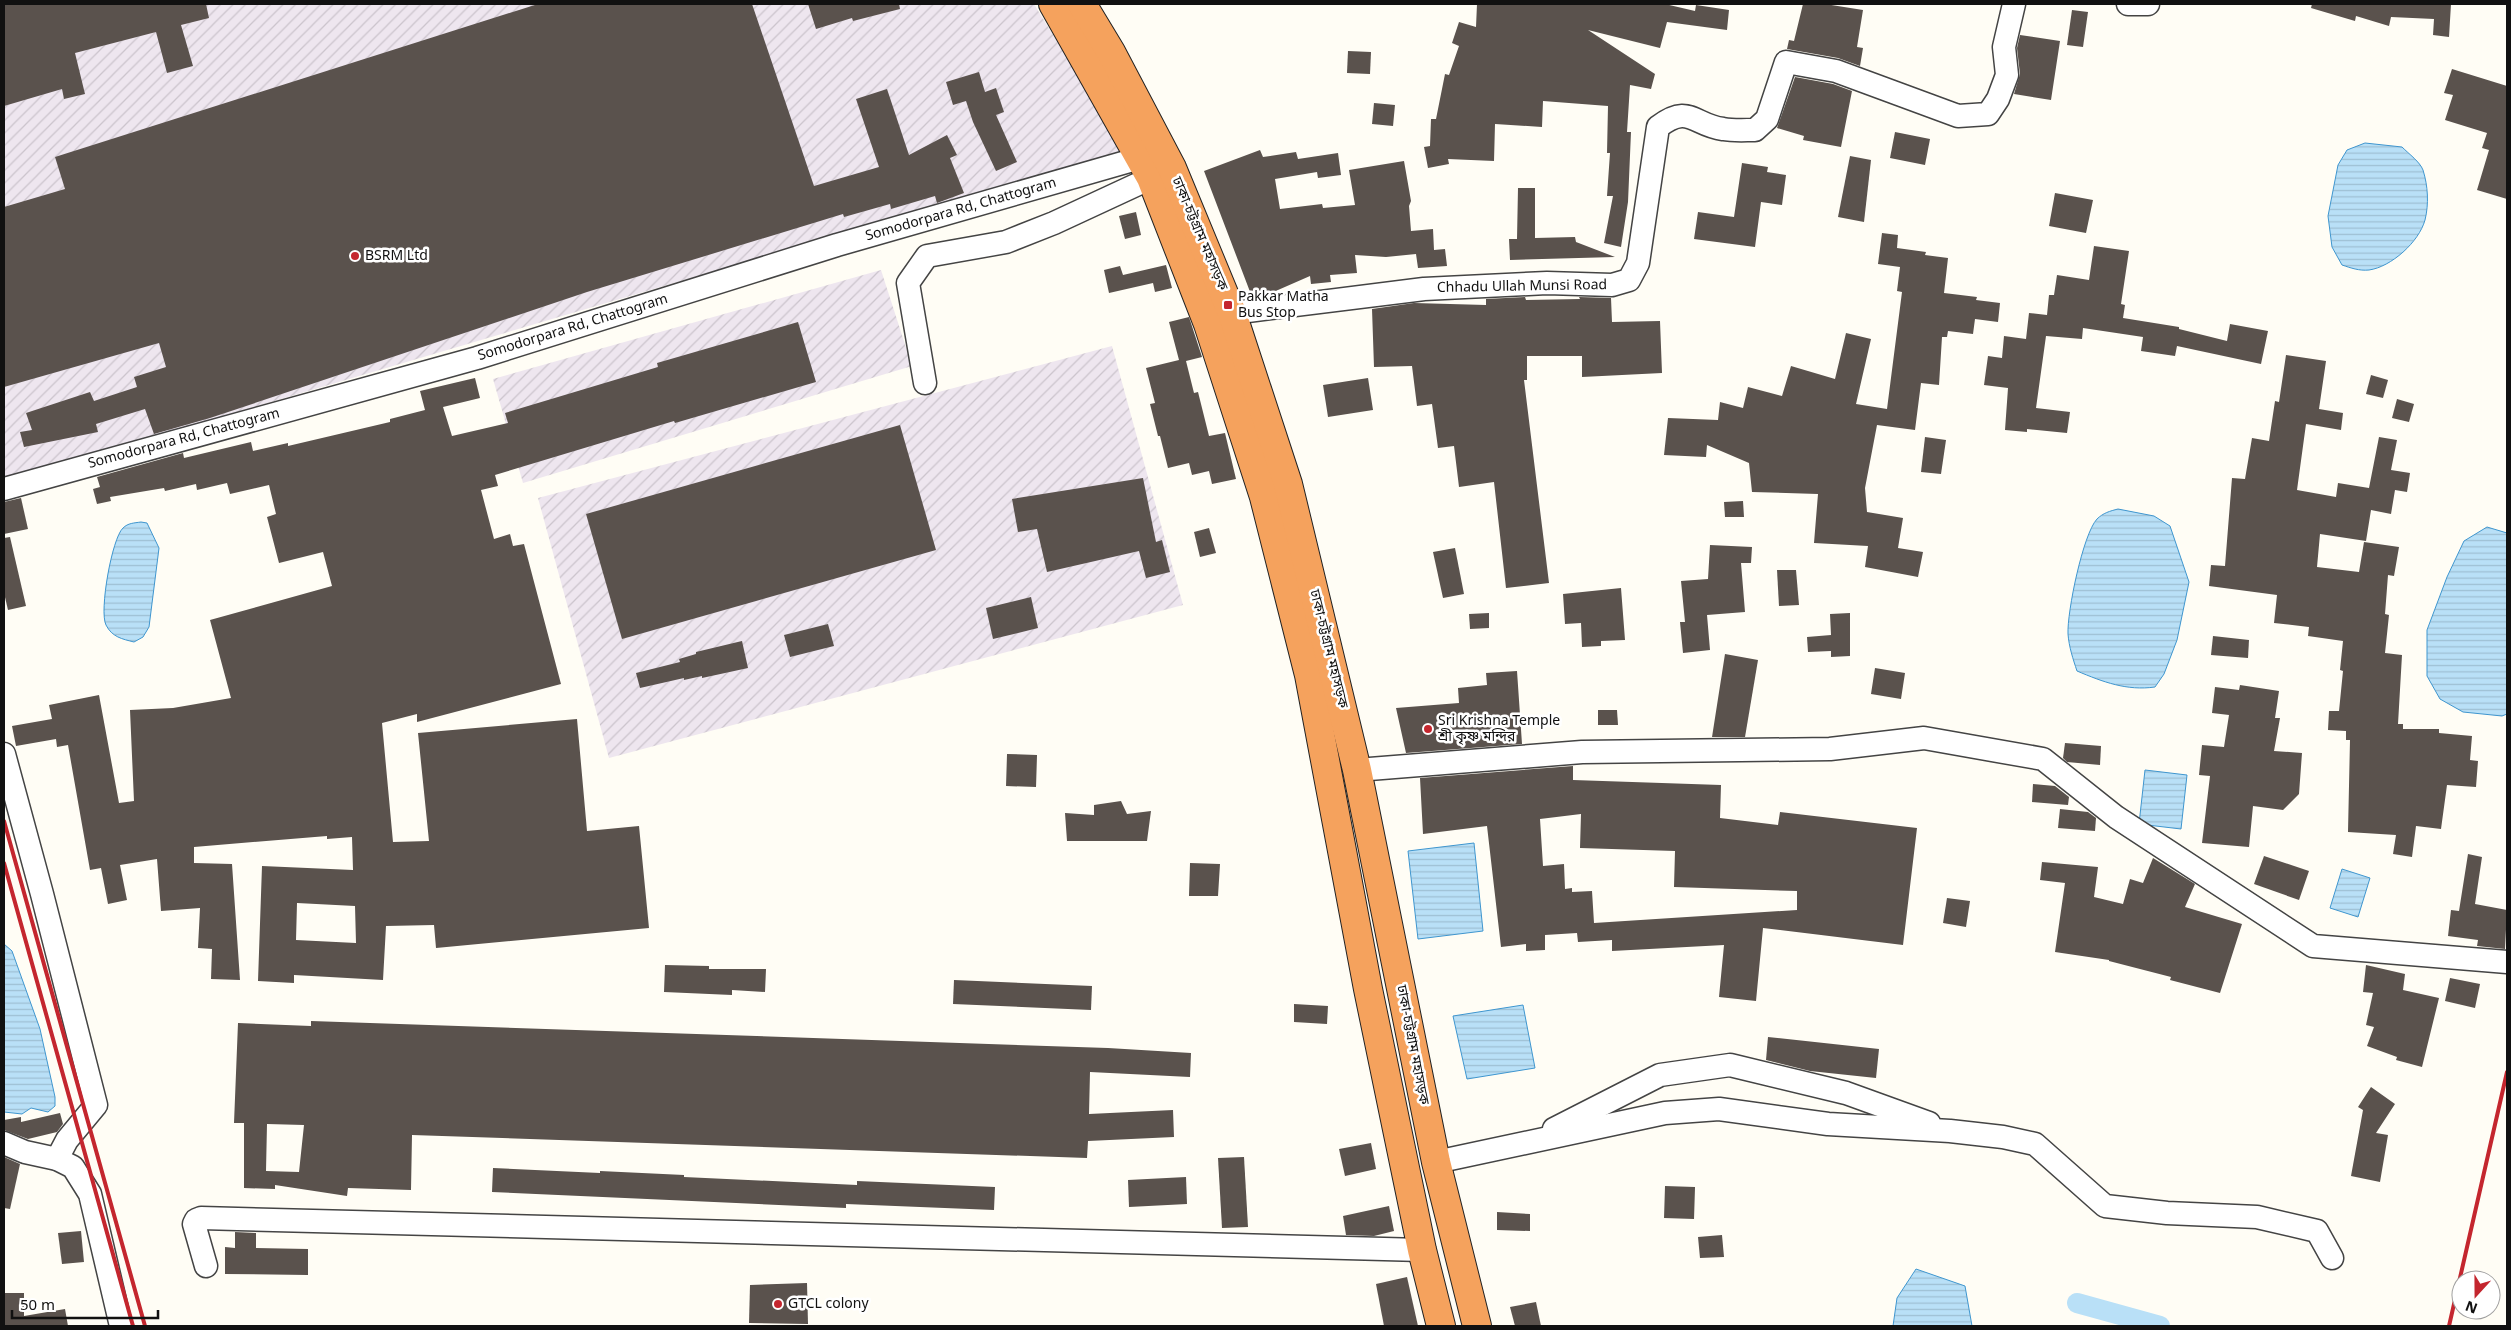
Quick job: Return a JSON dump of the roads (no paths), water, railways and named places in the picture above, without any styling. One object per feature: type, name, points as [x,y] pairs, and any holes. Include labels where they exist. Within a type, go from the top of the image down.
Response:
[{"type":"highway","name":"ঢাকা-চট্টগ্রাম মহাসড়ক","points":[[1053,4],[1146,168],[1208,324],[1255,470],[1309,675],[1368,989],[1422,1250],[1441,1326]]},
{"type":"highway","name":"ঢাকা-চট্টগ্রাম মহাসড়ক","points":[[1082,4],[1111,52],[1172,168],[1232,313],[1288,484],[1357,770],[1436,1162],[1477,1326]]},
{"type":"street","points":[[2128,4],[2148,4]]},
{"type":"street","name":"Chhadu Ullah Munsi Road","points":[[1232,313],[1424,289],[1547,283],[1612,285],[1629,280],[1638,263],[1658,127],[1670,117],[1684,115],[1722,129],[1755,130],[1767,119],[1786,62],[1836,71],[1958,116],[1988,114],[1998,99],[2007,75],[2004,47],[2011,7]]},
{"type":"street","points":[[925,383],[908,283],[928,256],[1006,242],[1054,223],[1146,168]]},
{"type":"street","name":"Somodorpara Rd, Chattogram","points":[[4,489],[477,358],[837,245],[1146,168]]},
{"type":"street","points":[[1357,770],[1582,752],[1830,749],[1924,738],[2043,759],[2116,817],[2313,946],[2507,962]]},
{"type":"street","points":[[4,754],[96,1105],[67,1140],[57,1160]]},
{"type":"street","points":[[1531,1142],[1660,1075],[1730,1065],[1846,1093],[1950,1130]]},
{"type":"street","points":[[1436,1162],[1665,1112],[1719,1109],[1828,1124],[1950,1130],[2003,1137],[2035,1144],[2105,1206],[2168,1213],[2257,1217],[2317,1231],[2332,1258]]},
{"type":"street","points":[[4,1143],[25,1152],[57,1160],[72,1168],[90,1194],[121,1326]]},
{"type":"street","points":[[206,1266],[194,1224],[196,1220],[201,1218],[1422,1250]]},
{"type":"water","points":[[2365,143],[2402,147],[2423,170],[2427,189],[2425,220],[2417,237],[2395,259],[2369,270],[2355,269],[2342,265],[2332,247],[2328,216],[2338,165],[2347,150]]},
{"type":"water","points":[[2118,509],[2154,516],[2170,526],[2189,582],[2177,640],[2164,674],[2155,687],[2135,688],[2115,685],[2077,671],[2070,648],[2068,623],[2070,609],[2086,540],[2097,519],[2109,511]]},
{"type":"water","points":[[141,522],[147,523],[159,548],[149,627],[143,637],[134,642],[118,637],[108,629],[104,617],[104,605],[111,559],[119,534],[127,525]]},
{"type":"water","points":[[2487,527],[2507,533],[2507,714],[2502,716],[2463,712],[2440,699],[2427,676],[2427,630],[2447,577],[2464,541]]},
{"type":"water","points":[[2145,770],[2187,775],[2181,829],[2139,824]]},
{"type":"water","points":[[1474,843],[1483,931],[1418,939],[1408,851]]},
{"type":"water","points":[[2342,869],[2370,878],[2358,917],[2330,908]]},
{"type":"water","points":[[4,944],[12,951],[40,1029],[55,1097],[55,1106],[48,1112],[31,1108],[22,1114],[4,1112]]},
{"type":"water","points":[[1523,1005],[1535,1068],[1467,1079],[1453,1016]]},
{"type":"water","points":[[1916,1269],[1965,1286],[1972,1326],[1893,1326],[1897,1298]]},
{"type":"waterway","points":[[2077,1303],[2160,1326]]},
{"type":"railway","points":[[4,821],[145,1326]]},
{"type":"railway","points":[[4,863],[133,1326]]},
{"type":"railway","points":[[2449,1326],[2507,1072]]},
{"type":"place","name":"BSRM Ltd","points":[[355,256]]},
{"type":"place","name":"Pakkar Matha Bus Stop","points":[[1228,305]]},
{"type":"place","name":"Sri Krishna Temple শ্রী কৃষ্ণ মন্দির","points":[[1428,729]]},
{"type":"place","name":"GTCL colony","points":[[778,1304]]}]
